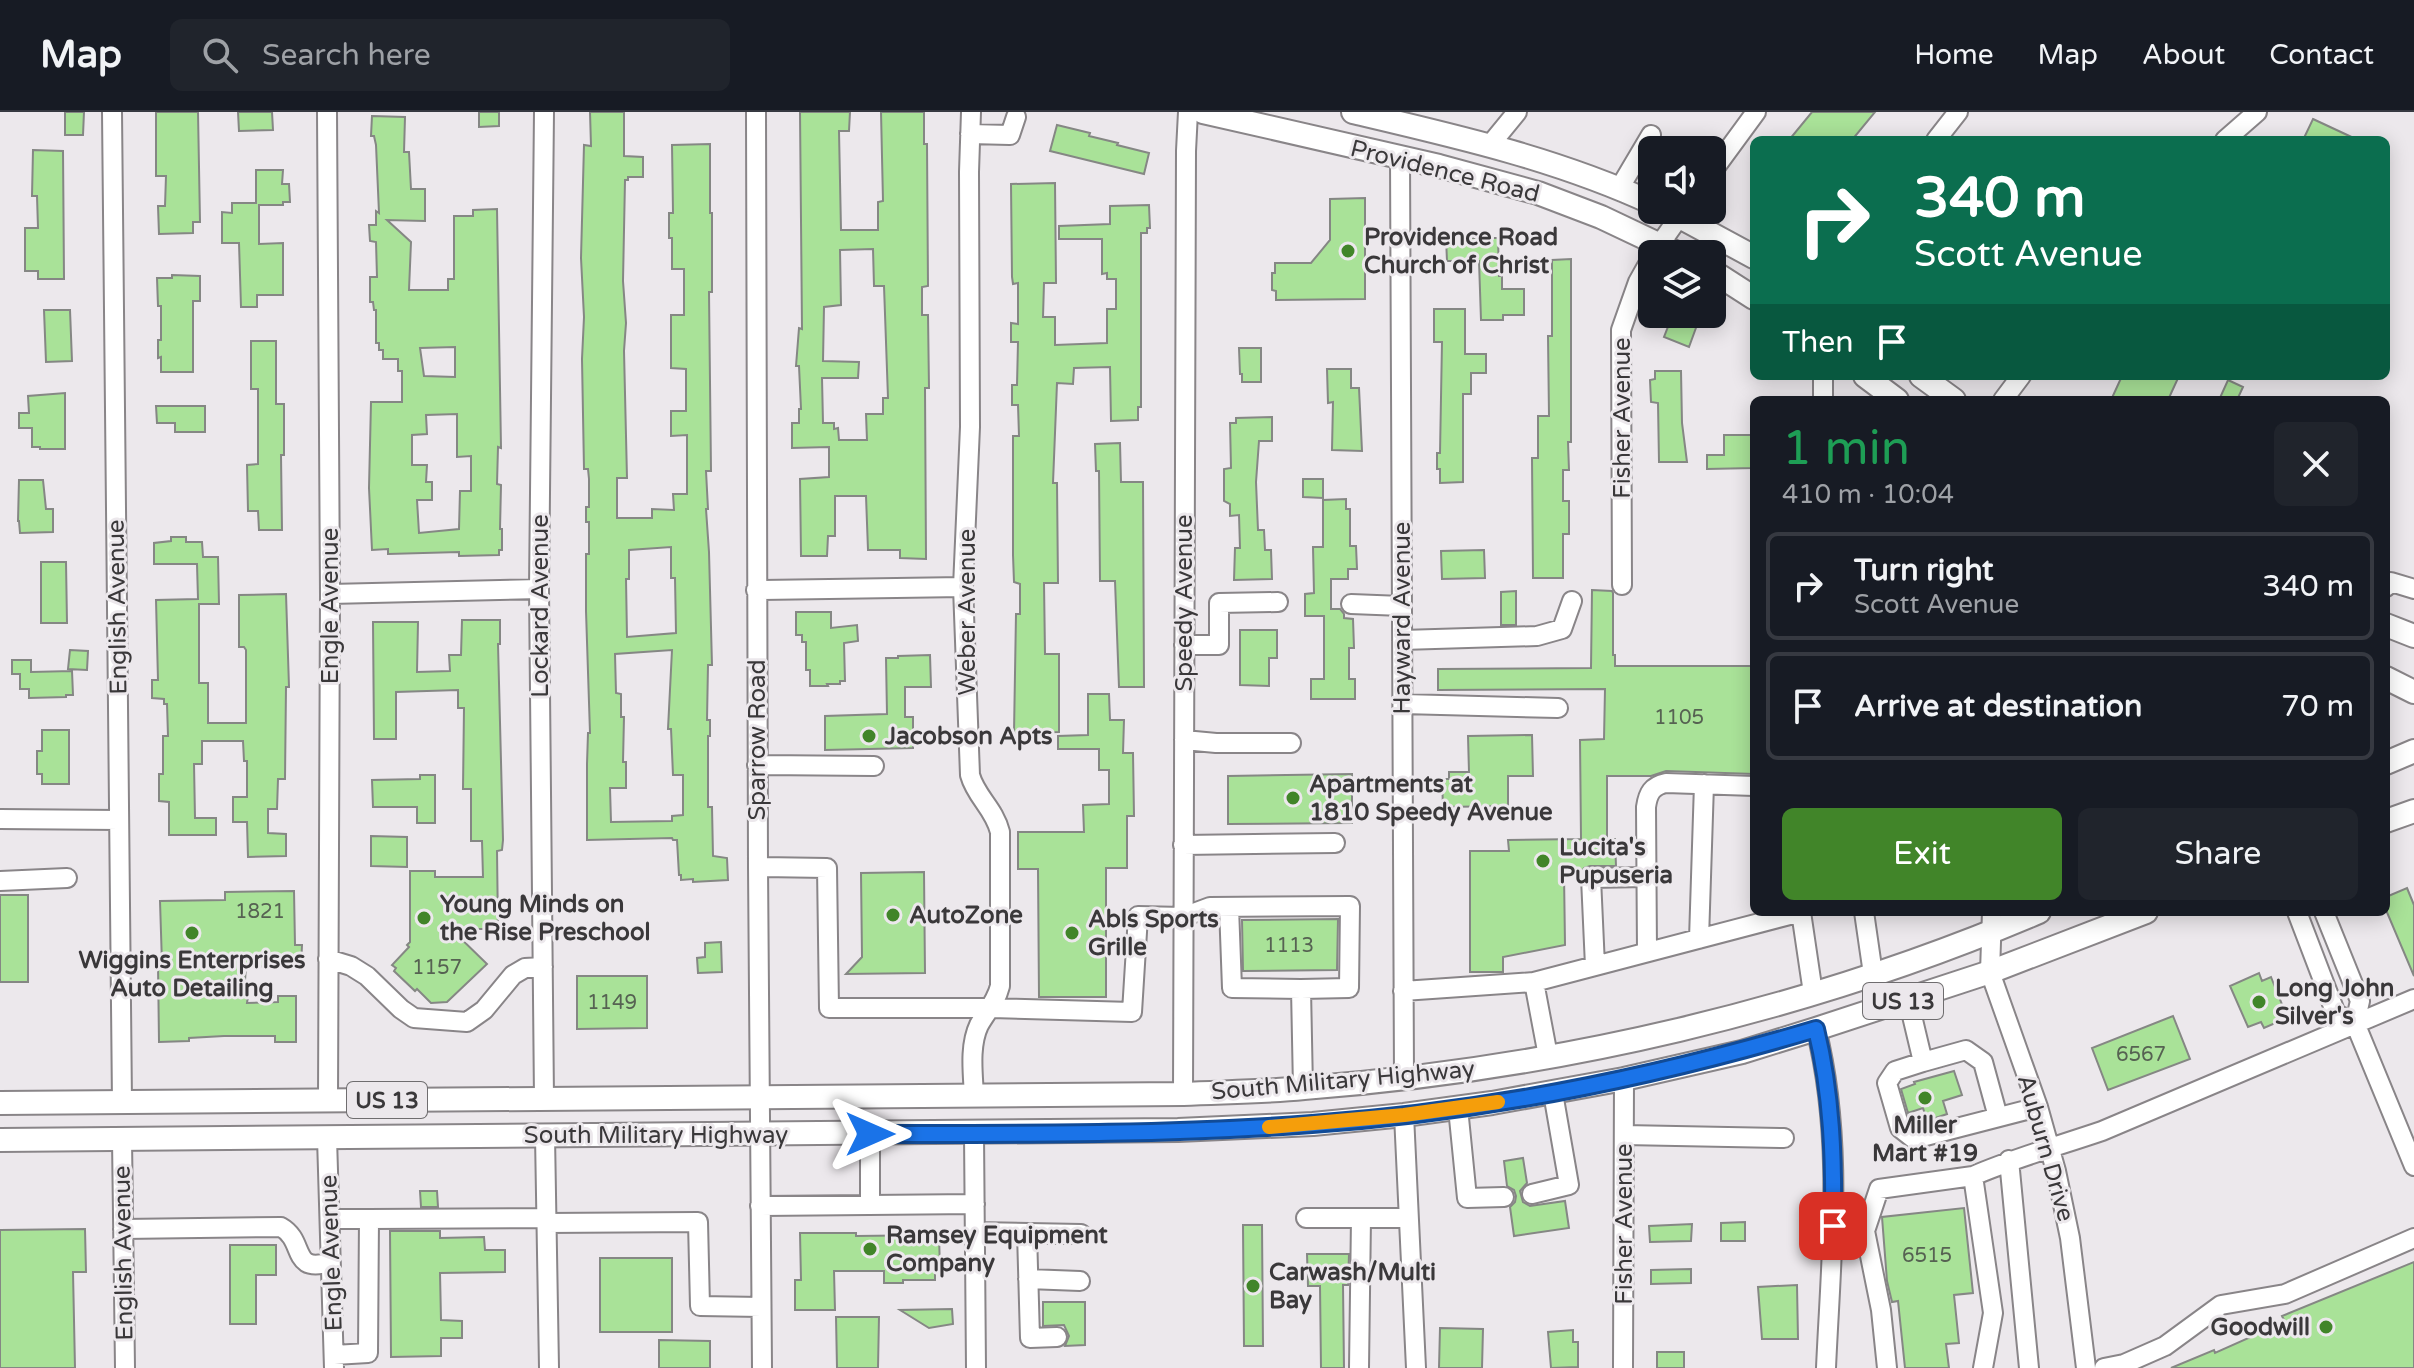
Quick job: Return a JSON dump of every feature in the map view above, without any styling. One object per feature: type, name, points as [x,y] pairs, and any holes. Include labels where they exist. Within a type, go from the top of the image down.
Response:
[{"type":"main road","name":"Providence Road","points":[[1203,112],[1400,157],[1538,193],[1601,217],[1640,240]]},
{"type":"main road","name":"Providence Road","points":[[1353,112],[1490,145],[1572,170],[1638,197]]},
{"type":"main road","points":[[1698,224],[1750,255]]},
{"type":"main road","points":[[1726,280],[1750,295]]},
{"type":"main road","points":[[1870,380],[1892,396]]},
{"type":"main road","points":[[1926,380],[1948,396]]},
{"type":"main road","points":[[2390,627],[2414,636]]},
{"type":"main road","points":[[2390,680],[2414,692]]},
{"type":"main road","points":[[2390,761],[2414,751]]},
{"type":"main road","points":[[2390,820],[2414,811]]},
{"type":"main road","name":"South Military Highway","points":[[0,1103],[1183,1094],[1303,1088],[1404,1078],[1625,1042],[1750,1011],[1873,974],[1992,922],[2020,916]]},
{"type":"main road","name":"South Military Highway","points":[[0,1140],[974,1134],[1229,1129],[1404,1115],[1553,1093],[1742,1052],[1990,972],[2136,916]]},
{"type":"street","name":"English Avenue","points":[[112,112],[122,1103]]},
{"type":"street","name":"Engle Avenue","points":[[327,112],[330,594],[328,1100]]},
{"type":"street","name":"Lockard Avenue","points":[[544,112],[539,589],[544,1099]]},
{"type":"street","name":"Sparrow Road","points":[[756,112],[762,1368]]},
{"type":"street","name":"Weber Avenue","points":[[971,112],[970,427],[963,587],[970,775],[973,786],[996,818],[1000,832],[1000,986],[977,1034],[973,1057],[974,1096]]},
{"type":"street","name":"Speedy Avenue","points":[[1183,1094],[1188,112]]},
{"type":"street","points":[[1490,145],[1517,112]]},
{"type":"street","points":[[1726,153],[1756,112]]},
{"type":"street","points":[[1939,136],[1958,112]]},
{"type":"street","points":[[2230,136],[2257,112]]},
{"type":"street","points":[[970,134],[1010,135],[1016,117]]},
{"type":"street","points":[[1619,189],[1651,135]]},
{"type":"street","name":"Hayward Avenue","points":[[1400,157],[1404,1078]]},
{"type":"street","name":"Fisher Avenue","points":[[1622,585],[1621,330],[1638,282]]},
{"type":"street","points":[[2390,583],[2414,589]]},
{"type":"street","points":[[756,590],[963,587]]},
{"type":"street","points":[[330,594],[539,589]]},
{"type":"street","points":[[1402,640],[1537,636],[1562,629],[1572,601]]},
{"type":"street","points":[[1184,645],[1219,645],[1219,603],[1278,602]]},
{"type":"street","points":[[1351,604],[1402,606]]},
{"type":"street","points":[[1403,704],[1558,708]]},
{"type":"street","points":[[1184,740],[1291,743]]},
{"type":"street","points":[[757,765],[874,766]]},
{"type":"street","points":[[1647,952],[1646,807],[1651,790],[1666,783],[1750,786]]},
{"type":"street","points":[[1699,939],[1704,784]]},
{"type":"street","points":[[0,819],[119,820]]},
{"type":"street","points":[[1183,845],[1335,843]]},
{"type":"street","points":[[758,867],[827,868],[829,1008],[1132,1012],[1138,916],[1183,917],[1210,907],[1350,906],[1349,988],[1232,988],[1229,907]]},
{"type":"street","points":[[1595,966],[1591,878],[1646,877]]},
{"type":"street","points":[[0,881],[67,878]]},
{"type":"street","points":[[1802,916],[1813,993]]},
{"type":"street","points":[[1865,916],[1873,974]]},
{"type":"street","points":[[2299,916],[2336,1014],[2355,1023]]},
{"type":"street","points":[[2326,916],[2360,1001],[2355,1023],[2414,1166]]},
{"type":"street","points":[[1403,991],[1534,982],[1699,939],[1754,918]]},
{"type":"street","name":"Auburn Drive","points":[[1992,922],[1990,972],[2050,1149],[2070,1238],[2086,1368]]},
{"type":"street","points":[[328,959],[351,966],[367,976],[414,1018],[467,1022],[484,1010],[513,975],[525,968],[543,967]]},
{"type":"street","points":[[1534,982],[1548,1056]]},
{"type":"street","points":[[1301,989],[1303,1088]]},
{"type":"street","points":[[1908,999],[1923,1062]]},
{"type":"street","points":[[1887,1368],[1881,1310],[1865,1231],[1879,1189],[1973,1176],[2009,1160],[2102,1131],[2414,999]]},
{"type":"street","points":[[1816,1029],[1825,1068],[1834,1165],[1826,1368]]},
{"type":"street","points":[[1998,1117],[1983,1062],[1966,1050],[1895,1071],[1887,1083],[1900,1128],[1914,1139],[2038,1107]]},
{"type":"street","name":"Fisher Avenue","points":[[1623,1368],[1624,1079]]},
{"type":"street","points":[[1532,1194],[1569,1185],[1553,1093]]},
{"type":"street","points":[[1458,1108],[1467,1198],[1504,1197]]},
{"type":"street","points":[[1404,1115],[1416,1368]]},
{"type":"street","points":[[870,1134],[870,1205]]},
{"type":"street","points":[[974,1134],[976,1368]]},
{"type":"street","points":[[1624,1135],[1784,1138]]},
{"type":"street","points":[[545,1136],[549,1368]]},
{"type":"street","name":"Engle Avenue","points":[[327,1138],[334,1361]]},
{"type":"street","name":"English Avenue","points":[[122,1139],[125,1368]]},
{"type":"street","points":[[2009,1160],[2029,1368]]},
{"type":"street","points":[[1973,1176],[1993,1313],[1983,1368]]},
{"type":"street","points":[[760,1206],[975,1204]]},
{"type":"street","points":[[1306,1218],[1408,1218]]},
{"type":"street","points":[[1359,1368],[1361,1218]]},
{"type":"street","points":[[330,1219],[698,1222],[700,1306],[761,1307]]},
{"type":"street","points":[[334,1361],[368,1353],[369,1219]]},
{"type":"street","points":[[123,1229],[281,1227],[289,1232],[302,1259],[309,1265],[316,1267],[330,1262]]},
{"type":"street","points":[[975,1232],[1081,1234]]},
{"type":"street","points":[[1027,1233],[1030,1338],[1057,1337]]},
{"type":"street","points":[[2104,1368],[2139,1363],[2221,1305],[2285,1294],[2414,1238]]},
{"type":"street","points":[[1028,1279],[1080,1281]]},
{"type":"building","points":[[65,112],[84,112],[83,135],[65,135]]},
{"type":"building","points":[[156,112],[198,112],[200,222],[193,222],[193,233],[159,234],[158,206],[165,206],[166,176],[156,176]]},
{"type":"building","points":[[238,112],[272,112],[273,130],[239,131]]},
{"type":"building","points":[[479,112],[499,112],[499,126],[479,127]]},
{"type":"building","points":[[590,112],[624,112],[624,156],[643,157],[643,177],[628,177],[625,180],[623,281],[627,478],[617,478],[617,518],[652,518],[652,509],[674,510],[673,494],[687,494],[687,435],[671,436],[671,411],[686,411],[686,369],[671,368],[671,315],[684,315],[684,269],[672,269],[672,238],[669,238],[669,213],[673,213],[672,145],[710,144],[711,471],[706,471],[706,509],[712,665],[708,665],[708,807],[712,807],[713,856],[727,858],[728,880],[681,880],[677,840],[672,838],[587,840],[590,733],[586,611],[589,522],[586,522],[586,507],[589,507],[589,479],[588,469],[584,469],[581,258],[584,145],[591,146]],"holes":[[[671,547],[676,633],[627,637],[629,550]],[[672,650],[668,729],[671,729],[673,775],[683,775],[683,815],[672,816],[672,821],[611,822],[610,788],[626,788],[624,717],[621,717],[621,694],[616,693],[615,654]]]},
{"type":"building","points":[[800,112],[850,112],[849,131],[839,131],[841,230],[878,230],[878,202],[883,201],[881,112],[924,112],[928,286],[922,287],[922,315],[928,315],[929,388],[925,388],[926,559],[900,558],[900,550],[868,550],[866,496],[835,496],[835,536],[828,536],[827,556],[801,556],[800,479],[829,477],[829,447],[792,448],[792,423],[799,423],[801,409],[799,366],[796,366],[799,328],[802,329]],"holes":[[[873,249],[874,286],[884,286],[888,398],[883,398],[883,414],[866,414],[867,440],[839,440],[838,428],[834,429],[834,423],[823,423],[822,378],[858,378],[859,362],[823,361],[824,307],[841,305],[840,250]]]},
{"type":"building","points":[[1812,112],[1875,112],[1855,136],[1792,136]]},
{"type":"building","points":[[372,116],[405,117],[404,152],[409,152],[411,189],[425,189],[425,221],[387,220],[411,242],[409,290],[448,290],[448,279],[454,279],[454,216],[473,216],[473,210],[497,209],[501,448],[498,447],[497,484],[501,485],[502,529],[502,550],[499,550],[499,555],[459,556],[459,552],[388,554],[388,549],[372,550],[369,488],[371,402],[402,402],[402,371],[398,371],[398,359],[383,359],[383,350],[379,350],[379,343],[376,343],[376,310],[370,302],[370,277],[377,277],[376,242],[370,241],[369,225],[376,225],[376,211],[379,213],[376,145],[374,136],[371,136]],"holes":[[[455,347],[455,377],[424,376],[420,348]],[[457,414],[457,457],[471,456],[471,491],[460,491],[459,529],[419,533],[417,500],[432,500],[432,482],[426,482],[427,465],[412,465],[412,435],[427,434],[426,415]]]},
{"type":"building","points":[[2313,119],[2349,136],[2305,136]]},
{"type":"building","points":[[1057,125],[1149,153],[1144,174],[1050,151]]},
{"type":"building","points":[[33,150],[63,151],[64,279],[38,279],[38,271],[25,271],[25,228],[38,228],[37,196],[32,196]]},
{"type":"building","points":[[256,170],[283,170],[282,184],[289,184],[290,202],[259,205],[259,244],[283,243],[283,295],[257,295],[257,307],[241,307],[239,243],[222,243],[222,212],[232,213],[232,203],[256,203]]},
{"type":"building","points":[[1055,183],[1056,283],[1044,283],[1043,317],[1055,317],[1055,345],[1107,343],[1107,309],[1116,309],[1116,279],[1107,279],[1107,273],[1102,274],[1102,239],[1059,239],[1059,226],[1110,224],[1110,206],[1149,205],[1150,228],[1147,228],[1147,233],[1141,233],[1141,407],[1138,407],[1138,420],[1111,421],[1110,367],[1074,368],[1073,384],[1057,383],[1053,483],[1057,483],[1058,583],[1044,583],[1045,654],[1059,654],[1059,732],[1014,733],[1016,614],[1020,614],[1020,584],[1014,582],[1013,555],[1013,436],[1019,436],[1018,405],[1012,405],[1012,385],[1017,385],[1018,342],[1011,342],[1011,323],[1018,324],[1018,283],[1013,284],[1012,277],[1011,184]]},
{"type":"building","name":"Providence Road Church of Christ","points":[[1365,198],[1365,299],[1276,300],[1276,291],[1272,290],[1275,263],[1311,263],[1330,240],[1330,199]]},
{"type":"building","points":[[1446,238],[1498,238],[1502,289],[1524,289],[1524,315],[1503,315],[1503,320],[1481,320],[1479,261],[1447,261]]},
{"type":"building","points":[[1571,259],[1571,442],[1568,442],[1569,470],[1563,470],[1563,501],[1569,501],[1569,534],[1563,534],[1563,578],[1533,578],[1532,458],[1538,458],[1538,416],[1549,416],[1548,336],[1552,336],[1552,260]]},
{"type":"building","points":[[172,275],[200,276],[200,301],[193,301],[193,372],[161,372],[158,340],[161,340],[161,306],[158,306],[157,278],[172,278]]},
{"type":"building","points":[[1434,309],[1465,309],[1465,354],[1486,354],[1486,373],[1471,373],[1471,394],[1463,394],[1463,482],[1440,483],[1440,469],[1437,469],[1442,342],[1434,342]]},
{"type":"building","points":[[44,310],[70,310],[72,361],[46,362]]},
{"type":"building","points":[[1668,328],[1696,328],[1689,347],[1664,337]]},
{"type":"building","points":[[251,341],[276,341],[276,404],[284,404],[282,530],[259,530],[258,511],[248,511],[247,465],[258,464],[258,389],[251,389]]},
{"type":"building","points":[[1239,348],[1261,348],[1261,382],[1242,382]]},
{"type":"building","points":[[1327,369],[1351,369],[1351,388],[1359,388],[1362,451],[1332,450],[1333,402],[1328,403]]},
{"type":"building","points":[[1655,371],[1681,371],[1682,423],[1687,462],[1659,462],[1658,403],[1651,402],[1650,380],[1655,379]]},
{"type":"building","points":[[2120,380],[2177,380],[2170,396],[2113,396]]},
{"type":"building","points":[[2228,380],[2243,387],[2239,396],[2221,396]]},
{"type":"building","points":[[65,393],[65,449],[32,447],[32,428],[19,428],[19,413],[29,413],[28,396]]},
{"type":"building","points":[[156,406],[205,406],[205,432],[175,432],[175,423],[157,423]]},
{"type":"building","points":[[1272,417],[1272,441],[1259,441],[1256,482],[1258,530],[1264,530],[1265,550],[1271,550],[1272,579],[1234,580],[1235,548],[1240,548],[1239,515],[1230,516],[1230,504],[1224,501],[1224,469],[1231,468],[1230,423],[1236,423],[1236,418]]},
{"type":"building","points":[[1724,435],[1750,435],[1750,468],[1707,469],[1707,455],[1724,455]]},
{"type":"building","points":[[1120,443],[1121,482],[1143,482],[1144,687],[1119,687],[1115,581],[1100,581],[1099,471],[1096,471],[1095,444]]},
{"type":"building","points":[[1303,479],[1323,479],[1323,498],[1303,497]]},
{"type":"building","points":[[19,480],[43,480],[46,509],[53,509],[53,532],[20,533]]},
{"type":"building","points":[[1346,499],[1346,509],[1350,509],[1350,546],[1356,546],[1357,569],[1348,569],[1348,579],[1331,579],[1331,609],[1340,609],[1344,618],[1353,619],[1354,648],[1349,648],[1349,679],[1355,679],[1355,699],[1311,699],[1311,679],[1324,679],[1324,616],[1305,616],[1305,594],[1314,593],[1313,547],[1323,547],[1323,500]]},
{"type":"building","points":[[171,537],[186,537],[186,542],[202,542],[203,557],[218,557],[219,604],[199,604],[199,683],[208,683],[208,723],[246,723],[246,650],[239,647],[239,595],[286,594],[289,687],[286,687],[285,779],[278,779],[277,809],[268,809],[268,833],[286,834],[286,856],[248,857],[247,822],[233,822],[233,797],[247,797],[247,761],[244,761],[243,741],[202,741],[202,764],[194,764],[195,818],[216,818],[216,835],[169,835],[169,802],[159,801],[163,736],[168,736],[167,704],[164,704],[164,699],[152,698],[152,680],[158,680],[156,600],[198,599],[197,564],[154,564],[154,543],[171,541]]},
{"type":"building","points":[[1484,550],[1485,578],[1442,579],[1441,551]]},
{"type":"building","points":[[41,562],[66,562],[67,623],[41,623]]},
{"type":"building","points":[[1592,590],[1613,593],[1615,666],[1750,666],[1750,774],[1666,771],[1651,776],[1607,776],[1607,839],[1615,839],[1616,866],[1590,866],[1580,874],[1564,874],[1565,945],[1503,957],[1503,972],[1470,972],[1470,851],[1509,851],[1508,840],[1581,839],[1580,740],[1604,739],[1605,689],[1438,690],[1438,669],[1591,668]]},
{"type":"building","points":[[1516,591],[1516,625],[1501,625],[1501,592]]},
{"type":"building","points":[[796,612],[831,612],[831,628],[857,625],[858,641],[844,643],[845,681],[828,686],[810,686],[810,670],[806,670],[806,642],[802,642],[802,635],[796,635]]},
{"type":"building","points":[[462,620],[500,620],[503,840],[502,850],[497,851],[498,929],[451,929],[487,964],[447,1002],[431,1003],[394,971],[396,968],[392,965],[410,942],[410,871],[435,871],[435,877],[483,877],[482,841],[471,841],[471,789],[463,789],[464,708],[458,708],[458,690],[396,692],[396,739],[374,739],[373,622],[418,622],[417,672],[450,671],[449,655],[461,655]]},
{"type":"building","points":[[1240,630],[1277,630],[1277,658],[1269,658],[1269,686],[1240,685]]},
{"type":"building","points":[[70,650],[88,651],[87,670],[68,669]]},
{"type":"building","name":"Jacobson Apts","points":[[930,655],[931,687],[905,687],[905,717],[913,717],[913,748],[825,750],[825,716],[887,714],[886,658]]},
{"type":"building","points":[[12,660],[31,660],[31,672],[72,671],[73,695],[29,698],[29,689],[20,689],[20,674],[12,674]]},
{"type":"building","name":"Abls Sports Grille","points":[[1088,694],[1109,694],[1110,720],[1124,720],[1123,753],[1133,753],[1134,816],[1127,816],[1127,868],[1106,868],[1106,997],[1039,997],[1038,869],[1018,869],[1018,832],[1084,832],[1083,805],[1109,804],[1109,770],[1099,770],[1099,749],[1058,749],[1058,736],[1088,735]]},
{"type":"building","points":[[42,730],[69,730],[69,784],[42,784],[42,774],[37,774],[37,751],[42,751]]},
{"type":"building","points":[[1532,735],[1533,776],[1508,776],[1508,806],[1443,807],[1442,779],[1449,779],[1449,772],[1469,772],[1468,736]]},
{"type":"building","name":"Apartments at 1810 Speedy Avenue","points":[[1352,774],[1352,823],[1228,824],[1228,776]]},
{"type":"building","points":[[420,775],[435,775],[435,823],[417,823],[417,807],[373,807],[372,780],[420,779]]},
{"type":"building","points":[[371,836],[407,837],[407,867],[371,866]]},
{"type":"building","name":"AutoZone","points":[[924,872],[925,973],[846,974],[862,957],[861,873]]},
{"type":"building","points":[[2407,888],[2414,905],[2414,976],[2389,916],[2390,895]]},
{"type":"building","points":[[294,891],[295,945],[302,945],[301,967],[246,966],[244,996],[248,996],[247,1003],[278,1002],[278,996],[296,996],[296,1042],[275,1042],[275,1036],[224,1036],[159,1042],[158,964],[162,964],[160,901],[225,900],[225,892]]},
{"type":"building","points":[[0,895],[28,895],[28,982],[0,982]]},
{"type":"building","points":[[1338,919],[1337,970],[1243,971],[1242,920]]},
{"type":"building","points":[[721,942],[722,972],[698,973],[697,958],[705,957],[705,943]]},
{"type":"building","points":[[2259,973],[2262,981],[2271,977],[2285,1012],[2277,1015],[2280,1021],[2264,1028],[2261,1022],[2248,1027],[2230,986]]},
{"type":"building","points":[[577,976],[647,976],[647,1028],[577,1029]]},
{"type":"building","points":[[2173,1016],[2190,1059],[2108,1090],[2092,1048]]},
{"type":"building","name":"Miller Mart #19","points":[[1954,1071],[1962,1095],[1943,1101],[1947,1114],[1927,1121],[1923,1108],[1908,1113],[1901,1089],[1914,1082]]},
{"type":"building","points":[[1523,1158],[1527,1183],[1520,1191],[1523,1202],[1530,1206],[1565,1201],[1569,1228],[1514,1236],[1510,1207],[1516,1196],[1514,1190],[1507,1186],[1504,1161]]},
{"type":"building","points":[[420,1191],[437,1191],[438,1207],[421,1207]]},
{"type":"building","points":[[1964,1208],[1973,1293],[1954,1295],[1959,1343],[1946,1344],[1949,1368],[1905,1368],[1898,1301],[1892,1302],[1887,1281],[1882,1217]]},
{"type":"building","points":[[1745,1222],[1745,1241],[1721,1241],[1721,1223]]},
{"type":"building","points":[[1692,1224],[1691,1241],[1650,1242],[1649,1226]]},
{"type":"building","name":"Carwash/Multi Bay","points":[[1243,1225],[1262,1225],[1263,1346],[1244,1346]]},
{"type":"building","points":[[85,1229],[86,1272],[73,1272],[75,1368],[0,1368],[0,1230]]},
{"type":"building","points":[[390,1231],[440,1231],[440,1238],[484,1237],[485,1250],[505,1250],[505,1272],[440,1273],[441,1320],[462,1321],[462,1338],[441,1338],[441,1356],[391,1357]]},
{"type":"building","name":"Ramsey Equipment Company","points":[[800,1233],[939,1235],[940,1270],[935,1270],[935,1280],[903,1280],[903,1283],[884,1283],[884,1271],[834,1271],[835,1310],[795,1310],[795,1280],[801,1280]]},
{"type":"building","points":[[230,1245],[276,1245],[276,1275],[256,1275],[256,1324],[230,1324]]},
{"type":"building","points":[[1307,1254],[1349,1254],[1348,1285],[1343,1285],[1344,1368],[1321,1368],[1320,1286],[1308,1286]]},
{"type":"building","points":[[600,1258],[672,1258],[672,1332],[600,1332]]},
{"type":"building","points":[[2414,1262],[2414,1368],[2171,1368],[2214,1350],[2215,1353],[2271,1328],[2270,1325],[2284,1320],[2282,1316]]},
{"type":"building","points":[[1691,1269],[1691,1283],[1651,1284],[1651,1270]]},
{"type":"building","points":[[1797,1285],[1798,1339],[1762,1339],[1758,1287]]},
{"type":"building","points":[[1043,1302],[1085,1302],[1085,1345],[1065,1346],[1069,1336],[1064,1325],[1043,1326]]},
{"type":"building","points":[[952,1309],[953,1324],[929,1328],[900,1310]]},
{"type":"building","points":[[836,1317],[879,1317],[878,1368],[837,1368]]},
{"type":"building","points":[[1440,1328],[1483,1329],[1482,1368],[1439,1368]]},
{"type":"building","points":[[1573,1330],[1573,1342],[1578,1342],[1578,1367],[1551,1368],[1548,1332]]},
{"type":"building","points":[[659,1340],[710,1341],[710,1368],[659,1368]]},
{"type":"building","points":[[1657,1352],[1684,1352],[1684,1368],[1657,1368]]},
{"type":"slow traffic","points":[[1269,1127],[1404,1115],[1498,1102]]},
{"type":"place","name":"Providence Road Church of Christ","points":[[1348,251]]},
{"type":"place","name":"Jacobson Apts","points":[[869,736]]},
{"type":"place","name":"Apartments at 1810 Speedy Avenue","points":[[1293,798]]},
{"type":"place","name":"Lucita's Pupuseria","points":[[1543,861]]},
{"type":"place","name":"AutoZone","points":[[893,915]]},
{"type":"place","name":"Young Minds on the Rise Preschool","points":[[424,918]]},
{"type":"place","name":"Wiggins Enterprises Auto Detailing","points":[[192,933]]},
{"type":"place","name":"Abls Sports Grille","points":[[1072,933]]},
{"type":"place","name":"Long John Silver's","points":[[2259,1002]]},
{"type":"place","name":"Miller Mart #19","points":[[1925,1098]]},
{"type":"place","name":"Ramsey Equipment Company","points":[[870,1249]]},
{"type":"place","name":"Carwash/Multi Bay","points":[[1253,1286]]},
{"type":"place","name":"Goodwill","points":[[2326,1327]]},
{"type":"route","points":[[870,1134],[1229,1129],[1404,1115],[1624,1079],[1742,1052],[1816,1029],[1825,1068],[1832,1125],[1833,1226]]}]
